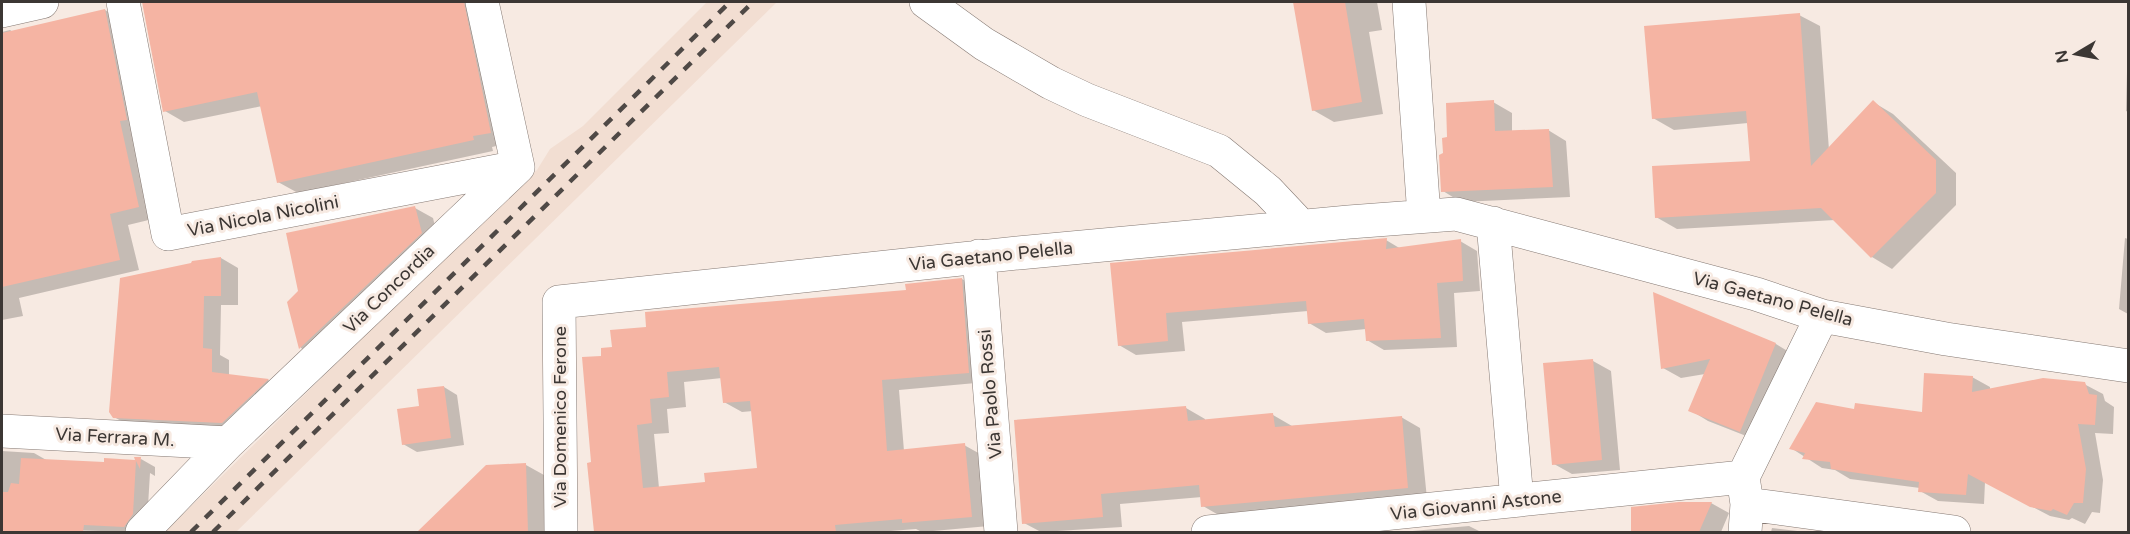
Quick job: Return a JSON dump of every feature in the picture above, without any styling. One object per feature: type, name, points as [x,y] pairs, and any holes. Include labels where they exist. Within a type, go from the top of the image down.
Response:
[{"type":"street","points":[[2,11],[42,2]]},
{"type":"street","name":"Via Nicola Nicolini","points":[[123,2],[168,234],[518,167]]},
{"type":"street","points":[[482,2],[518,167]]},
{"type":"street","points":[[926,2],[984,44],[1051,83],[1087,100],[1219,151],[1268,191],[1301,226]]},
{"type":"street","points":[[1408,2],[1424,216]]},
{"type":"street","name":"Via Concordia","points":[[142,532],[228,443],[518,167]]},
{"type":"street","name":"Via Gaetano Pelella","points":[[559,302],[979,256],[1456,214],[1756,294],[1822,316],[1946,339],[2128,366]]},
{"type":"street","points":[[1493,223],[1517,500]]},
{"type":"street","name":"Via Paolo Rossi","points":[[979,256],[1001,532]]},
{"type":"street","name":"Via Domenico Ferone","points":[[559,302],[561,532]]},
{"type":"street","points":[[1745,504],[1822,316]]},
{"type":"street","name":"Via Ferrara M.","points":[[2,430],[228,443]]},
{"type":"street","name":"Via Giovanni Astone","points":[[1208,532],[1517,500],[1745,504],[1954,532]]},
{"type":"shaded area","points":[[707,2],[777,2],[236,532],[165,532],[418,283],[537,170],[550,149],[583,126]]},
{"type":"building","points":[[142,2],[464,2],[491,133],[473,136],[474,140],[277,183],[257,92],[163,112]]},
{"type":"building","points":[[1293,2],[1345,2],[1362,102],[1312,111]]},
{"type":"building","points":[[105,9],[127,120],[120,121],[139,207],[110,214],[120,260],[2,287],[2,33]]},
{"type":"building","points":[[1800,13],[1811,166],[1873,100],[1936,160],[1936,193],[1871,258],[1821,208],[1655,218],[1652,166],[1750,161],[1746,111],[1652,119],[1644,26]]},
{"type":"building","points":[[1494,100],[1495,131],[1549,129],[1553,187],[1441,192],[1439,155],[1443,153],[1442,138],[1447,137],[1446,103]]},
{"type":"building","points":[[415,206],[422,233],[299,349],[287,302],[298,291],[286,233]]},
{"type":"building","points":[[1387,238],[1386,249],[1461,239],[1463,281],[1437,283],[1441,338],[1366,341],[1364,319],[1308,324],[1306,301],[1166,313],[1168,341],[1118,346],[1110,263]]},
{"type":"building","points":[[221,257],[221,296],[204,296],[203,348],[212,349],[212,372],[269,379],[222,423],[113,418],[109,412],[120,278],[192,261]]},
{"type":"building","points":[[962,278],[969,373],[882,380],[887,451],[965,443],[972,517],[902,523],[902,519],[835,525],[836,532],[594,532],[587,463],[591,462],[582,357],[601,356],[601,348],[612,347],[610,330],[646,327],[645,312],[906,290],[905,284]],"holes":[[[719,367],[723,403],[750,401],[757,468],[704,473],[705,482],[643,488],[637,425],[652,423],[650,399],[669,397],[667,372]]]},
{"type":"building","points":[[1653,292],[1776,343],[1740,432],[1688,411],[1710,359],[1661,369]]},
{"type":"building","points":[[1593,359],[1602,460],[1552,465],[1543,363]]},
{"type":"building","points":[[1924,373],[1973,376],[1972,392],[2043,378],[2085,382],[2089,394],[2097,395],[2095,425],[2078,424],[2086,469],[2083,503],[2074,503],[2067,515],[2053,509],[2051,511],[2030,507],[1968,474],[1966,495],[1918,492],[1919,482],[1831,469],[1830,462],[1802,459],[1805,453],[1789,449],[1816,402],[1854,409],[1855,403],[1922,412]]},
{"type":"building","points":[[444,386],[451,438],[402,445],[397,409],[419,406],[417,389]]},
{"type":"building","points":[[1186,406],[1188,421],[1273,413],[1275,427],[1402,416],[1408,488],[1201,507],[1199,485],[1101,494],[1103,517],[1022,524],[1014,420]]},
{"type":"building","points":[[134,457],[141,457],[140,469],[136,461],[133,514],[124,527],[84,525],[83,532],[2,532],[2,492],[8,492],[11,483],[19,484],[21,458],[104,462],[104,458],[135,460]]},
{"type":"building","points":[[526,463],[528,532],[417,532],[486,465]]},
{"type":"building","points":[[1679,502],[1712,502],[1699,532],[1631,532],[1631,507]]},
{"type":"railway","points":[[191,532],[730,2]]},
{"type":"railway","points":[[213,532],[753,2]]}]
